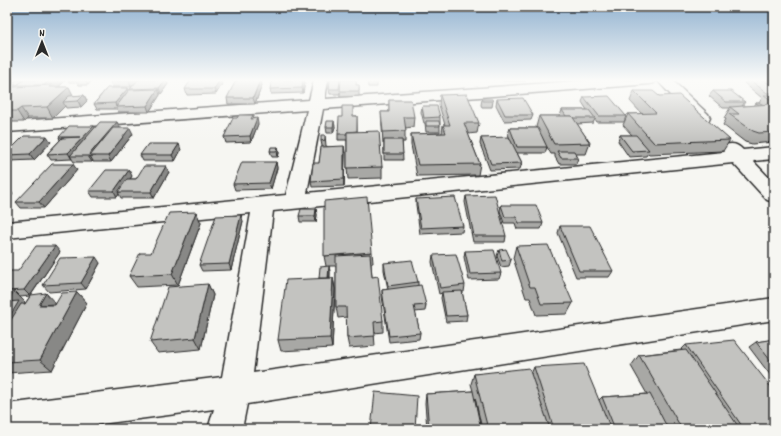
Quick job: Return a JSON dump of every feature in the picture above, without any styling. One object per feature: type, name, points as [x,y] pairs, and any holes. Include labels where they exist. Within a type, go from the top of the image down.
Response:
[{"type":"street","points":[[295,202],[318,100]]},
{"type":"street","points":[[7,127],[379,100]]},
{"type":"street","points":[[684,100],[774,195]]},
{"type":"street","points":[[7,230],[774,153]]},
{"type":"street","points":[[225,429],[235,391],[263,204]]},
{"type":"street","points":[[7,420],[235,391],[774,309]]},
{"type":"building","points":[[7,100],[54,100],[47,107],[21,108],[17,111],[7,111]]},
{"type":"building","points":[[65,100],[79,100],[78,101],[63,102]]},
{"type":"building","points":[[97,100],[117,100],[115,103],[94,104]]},
{"type":"building","points":[[121,100],[151,100],[147,106],[116,107]]},
{"type":"building","points":[[389,100],[411,100],[414,117],[404,117],[406,131],[383,132],[381,112],[389,112]]},
{"type":"building","points":[[442,100],[470,100],[479,123],[464,123],[480,164],[418,165],[411,134],[446,133],[443,125],[450,125]]},
{"type":"building","points":[[498,100],[524,100],[533,115],[505,115]]},
{"type":"building","points":[[587,100],[613,100],[626,116],[599,116]]},
{"type":"building","points":[[643,100],[685,100],[730,140],[654,143],[628,114],[656,113]]},
{"type":"building","points":[[724,100],[743,100],[745,102],[726,102]]},
{"type":"building","points":[[771,104],[774,106],[774,132],[759,133],[753,131],[729,114],[739,114],[730,107]]},
{"type":"building","points":[[342,106],[353,106],[353,116],[357,116],[357,131],[347,132],[347,134],[338,134],[339,117],[342,117]]},
{"type":"building","points":[[422,106],[437,106],[440,117],[424,118]]},
{"type":"building","points":[[562,110],[589,110],[595,118],[574,118],[572,116],[566,116]]},
{"type":"building","points":[[239,115],[253,115],[251,119],[257,118],[250,136],[224,137],[233,118],[237,118]]},
{"type":"building","points":[[539,116],[572,116],[590,143],[554,144]]},
{"type":"building","points":[[327,121],[334,121],[333,127],[326,127]]},
{"type":"building","points":[[426,121],[439,121],[440,126],[426,126]]},
{"type":"building","points":[[100,122],[117,122],[88,156],[70,156]]},
{"type":"building","points":[[69,126],[94,126],[68,153],[47,154],[62,138],[80,137],[59,137]]},
{"type":"building","points":[[113,128],[130,128],[108,156],[90,156]]},
{"type":"building","points":[[510,128],[538,128],[547,147],[517,147]]},
{"type":"building","points":[[379,131],[382,167],[347,168],[347,132]]},
{"type":"building","points":[[321,135],[325,135],[325,140],[321,141]]},
{"type":"building","points":[[620,135],[636,135],[649,150],[632,151]]},
{"type":"building","points":[[24,136],[47,136],[30,154],[7,155],[7,153]]},
{"type":"building","points":[[509,137],[522,163],[491,164],[481,138]]},
{"type":"building","points":[[384,140],[402,140],[403,154],[384,154]]},
{"type":"building","points":[[148,144],[179,144],[172,155],[140,155]]},
{"type":"building","points":[[344,146],[344,179],[311,181],[313,163],[319,163],[321,147]]},
{"type":"building","points":[[271,147],[278,147],[277,151],[270,151]]},
{"type":"building","points":[[557,151],[574,151],[578,158],[561,158]]},
{"type":"building","points":[[242,162],[276,162],[269,183],[233,184]]},
{"type":"building","points":[[52,164],[73,164],[39,202],[16,202]]},
{"type":"building","points":[[144,166],[166,166],[151,192],[118,192],[127,179],[136,179]]},
{"type":"building","points":[[106,170],[129,170],[114,191],[89,191]]},
{"type":"building","points":[[495,195],[506,236],[474,236],[466,196]]},
{"type":"building","points":[[367,197],[372,252],[324,256],[324,201]]},
{"type":"building","points":[[455,197],[463,226],[421,228],[416,199]]},
{"type":"building","points":[[501,205],[536,205],[543,223],[519,223],[516,217],[505,217]]},
{"type":"building","points":[[301,209],[316,209],[315,216],[299,216]]},
{"type":"building","points":[[196,212],[172,274],[129,276],[140,253],[151,253],[169,213]]},
{"type":"building","points":[[241,215],[229,264],[199,265],[216,216]]},
{"type":"building","points":[[560,226],[590,226],[613,271],[579,271]]},
{"type":"building","points":[[548,245],[573,303],[541,304],[535,287],[530,287],[516,246]]},
{"type":"building","points":[[36,246],[55,246],[24,290],[7,291],[7,271],[18,271]]},
{"type":"building","points":[[506,249],[511,260],[502,261],[499,250]]},
{"type":"building","points":[[494,250],[501,273],[470,274],[465,251]]},
{"type":"building","points":[[370,254],[372,277],[378,276],[383,321],[374,322],[375,336],[347,338],[346,307],[336,307],[336,256]]},
{"type":"building","points":[[456,254],[465,285],[440,288],[433,255]]},
{"type":"building","points":[[96,257],[81,283],[43,285],[60,258]]},
{"type":"building","points":[[412,260],[418,282],[388,286],[384,263]]},
{"type":"building","points":[[329,266],[328,278],[319,278],[320,267]]},
{"type":"building","points":[[333,278],[330,338],[278,340],[286,280]]},
{"type":"building","points":[[208,284],[195,338],[150,342],[168,287]]},
{"type":"building","points":[[421,285],[426,305],[414,306],[420,333],[389,336],[382,290]]},
{"type":"building","points":[[7,291],[14,291],[7,302]]},
{"type":"building","points":[[462,291],[467,315],[446,316],[442,292]]},
{"type":"building","points":[[77,292],[40,360],[7,362],[7,326],[21,304],[25,304],[31,295],[46,293],[39,305],[55,305],[62,293]]},
{"type":"building","points":[[19,301],[7,321],[7,302]]},
{"type":"building","points":[[774,339],[774,365],[756,342]]},
{"type":"building","points":[[734,340],[774,391],[774,429],[744,429],[686,345]]},
{"type":"building","points":[[686,350],[740,429],[682,429],[639,355]]},
{"type":"building","points":[[584,364],[611,429],[554,429],[534,367]]},
{"type":"building","points":[[529,368],[550,429],[488,429],[474,374]]},
{"type":"building","points":[[473,391],[481,429],[429,429],[426,394]]},
{"type":"building","points":[[375,392],[417,396],[415,429],[371,429]]},
{"type":"building","points":[[650,394],[668,429],[615,429],[602,397]]}]
